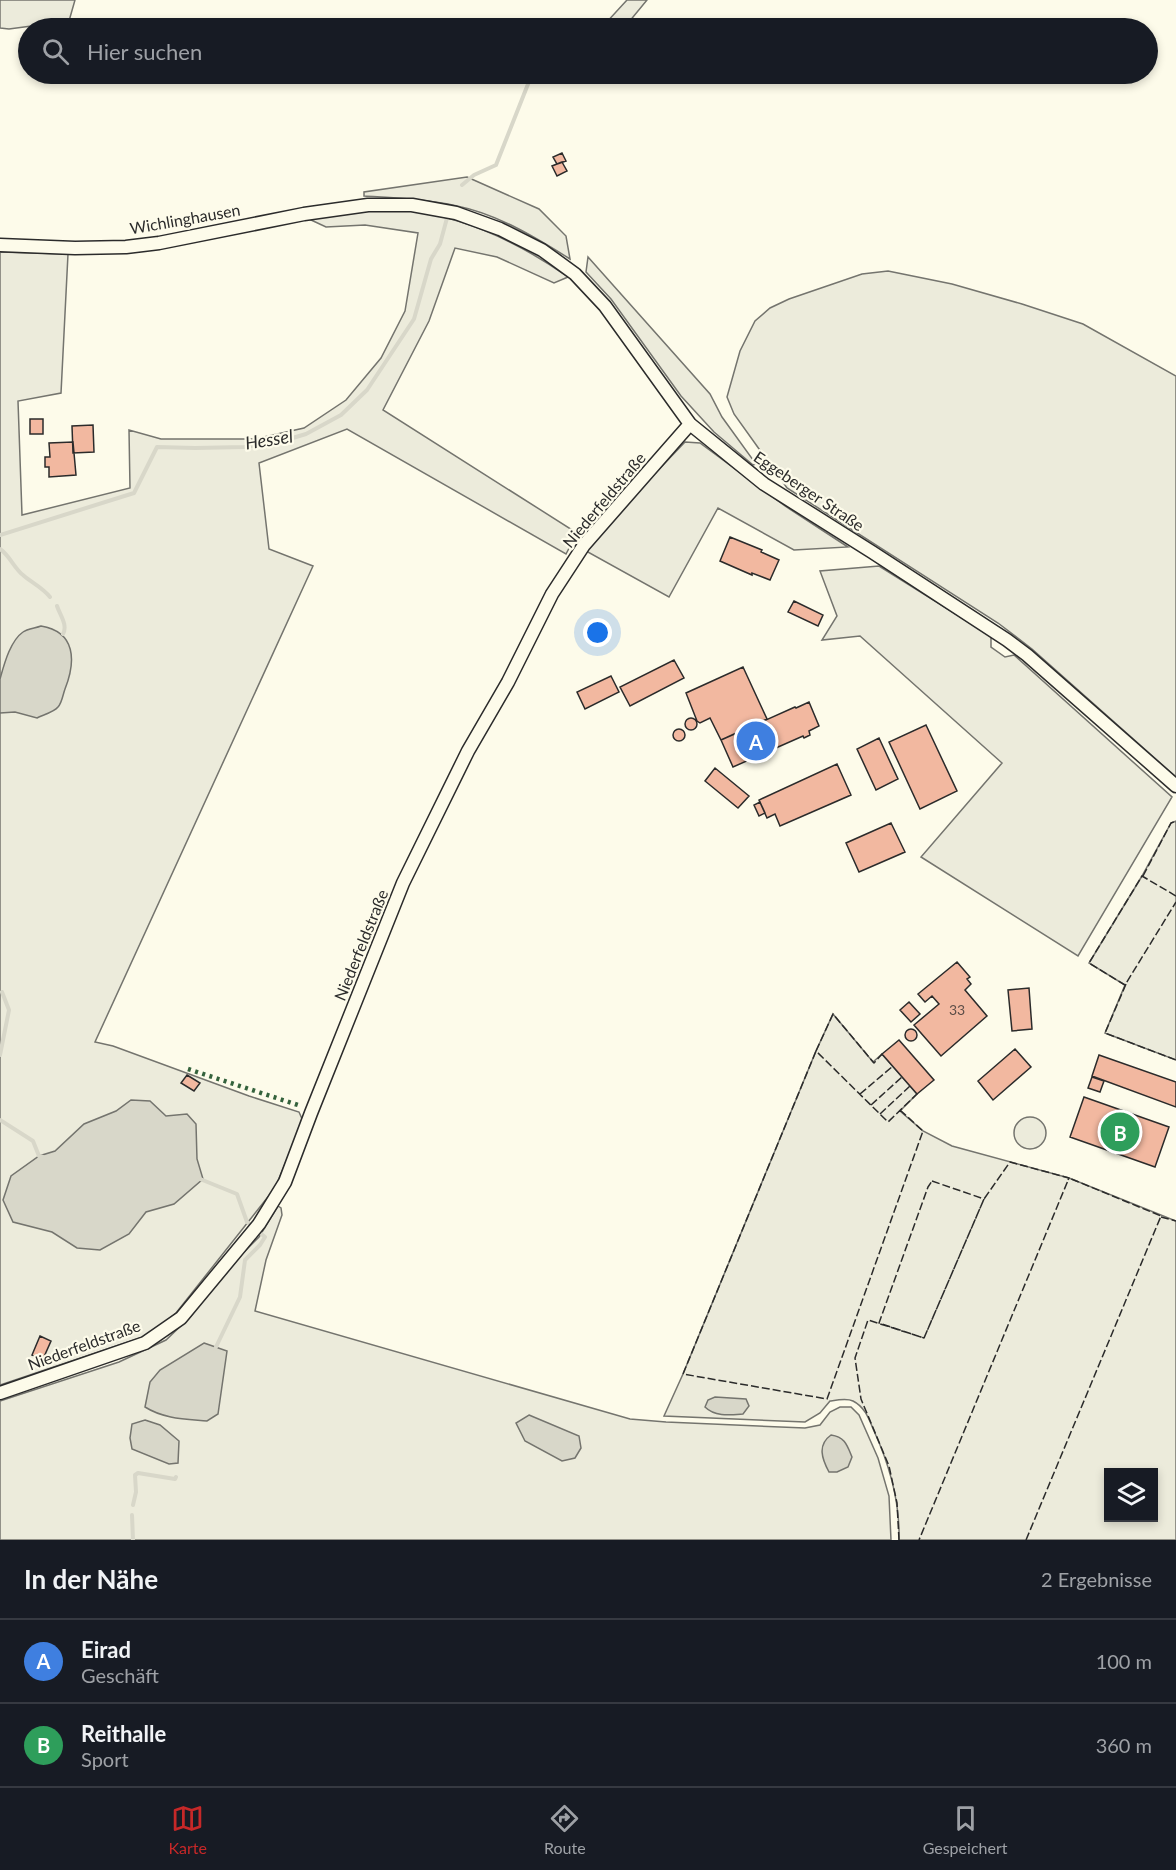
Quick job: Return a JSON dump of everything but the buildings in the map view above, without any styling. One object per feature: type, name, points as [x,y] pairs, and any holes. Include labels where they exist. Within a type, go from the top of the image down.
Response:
[{"type":"street","name":"Eggeberger Straße","points":[[304,214],[368,205],[412,205],[456,213],[500,229],[542,250],[575,274],[605,306],[690,424],[764,484],[1007,640],[1176,786]]},
{"type":"street","name":"Wichlinghausen","points":[[0,245],[75,248],[126,247],[159,243],[304,214]]},
{"type":"street","name":"Niederfeldstraße","points":[[0,1393],[145,1343],[181,1318],[259,1224],[285,1182],[310,1113],[403,883],[468,751],[508,682],[552,594],[584,545],[690,424]]},
{"type":"shaded area","points":[[0,0],[75,0],[70,18],[18,18],[18,28],[0,28]]},
{"type":"shaded area","points":[[627,0],[647,0],[632,18],[610,18]]},
{"type":"shaded area","points":[[467,177],[539,209],[566,236],[570,259],[515,227],[472,210],[422,200],[364,196],[364,192]]},
{"type":"shaded area","points":[[369,210],[432,214],[474,226],[513,243],[568,277],[554,283],[497,257],[455,248],[429,321],[383,410],[577,533],[566,554],[347,429],[259,463],[269,549],[313,566],[95,1042],[113,1046],[299,1112],[303,1121],[275,1188],[176,1313],[149,1335],[0,1385],[0,252],[68,254],[61,393],[18,401],[22,515],[130,488],[129,430],[161,439],[255,439],[304,428],[346,400],[381,358],[405,311],[418,233],[365,225],[326,227],[309,219]]},
{"type":"shaded area","points":[[588,257],[710,394],[722,417],[756,464],[753,465],[714,432],[681,396],[611,299],[586,272]]},
{"type":"shaded area","points":[[888,271],[952,284],[1083,324],[1176,376],[1176,777],[1032,649],[998,623],[787,488],[734,414],[727,397],[740,351],[755,321],[770,308],[789,299],[862,274]]},
{"type":"shaded area","points":[[685,442],[700,443],[785,506],[848,547],[794,550],[718,508],[669,597],[586,551],[600,531]]},
{"type":"shaded area","points":[[879,566],[991,636],[991,647],[1005,657],[1014,655],[1172,797],[1078,956],[921,857],[1002,763],[860,636],[822,640],[837,616],[820,571]]},
{"type":"shaded area","points":[[41,626],[61,634],[70,649],[71,668],[60,703],[54,710],[37,718],[15,712],[0,713],[0,679],[11,647],[23,632]]},
{"type":"shaded area","points":[[1176,821],[1176,1060],[1105,1033],[1125,985],[1089,963],[1171,823]]},
{"type":"shaded area","points":[[833,1014],[873,1062],[882,1054],[917,1094],[900,1111],[923,1131],[952,1146],[1069,1178],[1176,1221],[1176,1540],[899,1540],[898,1511],[889,1471],[880,1444],[861,1407],[845,1399],[830,1401],[820,1413],[805,1422],[664,1416]]},
{"type":"shaded area","points":[[131,1100],[150,1101],[166,1116],[187,1114],[196,1124],[197,1159],[203,1179],[174,1204],[146,1212],[129,1234],[100,1250],[77,1248],[52,1232],[13,1222],[3,1200],[11,1176],[39,1156],[55,1151],[84,1124],[116,1111]]},
{"type":"shaded area","points":[[1030,1117],[1041,1122],[1046,1133],[1041,1144],[1030,1149],[1019,1144],[1014,1133],[1019,1122]]},
{"type":"shaded area","points":[[278,1206],[281,1208],[282,1215],[266,1260],[255,1311],[630,1419],[805,1428],[820,1425],[830,1412],[840,1407],[851,1407],[859,1415],[878,1458],[889,1496],[891,1540],[0,1540],[0,1401],[119,1362],[166,1340],[191,1316],[219,1277],[259,1237]]},
{"type":"shaded area","points":[[204,1343],[227,1351],[218,1414],[207,1421],[191,1420],[167,1416],[145,1407],[150,1382],[160,1370]]},
{"type":"shaded area","points":[[715,1397],[746,1399],[749,1406],[743,1414],[718,1414],[705,1407],[708,1400]]},
{"type":"shaded area","points":[[529,1415],[579,1436],[581,1448],[575,1458],[562,1461],[525,1441],[516,1423]]},
{"type":"shaded area","points":[[145,1420],[160,1425],[179,1441],[178,1463],[169,1464],[132,1449],[130,1438],[132,1424]]},
{"type":"shaded area","points":[[831,1435],[836,1436],[847,1445],[852,1457],[848,1467],[837,1472],[829,1472],[822,1452],[824,1443]]},
{"type":"waterway","name":"Hessel","points":[[462,185],[474,175],[496,165],[528,84]]},
{"type":"waterway","name":"Hessel","points":[[0,535],[134,493],[157,447],[244,447],[279,442],[306,434],[341,415],[367,390],[414,319],[431,259],[440,244],[447,218]]},
{"type":"waterway","points":[[0,549],[26,578],[50,597]]},
{"type":"waterway","points":[[57,606],[64,624],[63,634]]},
{"type":"waterway","points":[[0,1055],[9,1010],[2,992]]},
{"type":"waterway","points":[[0,1120],[33,1141],[39,1156],[43,1157]]},
{"type":"waterway","points":[[200,1179],[237,1194],[247,1222],[265,1237],[245,1260],[240,1297],[215,1349]]},
{"type":"waterway","points":[[133,1505],[136,1492],[135,1475],[138,1473],[175,1479],[176,1477]]},
{"type":"waterway","points":[[132,1515],[133,1540]]},
{"type":"hedge","points":[[188,1069],[301,1106]]},
{"type":"fence","points":[[1143,876],[1171,823],[1176,821]]},
{"type":"fence","points":[[1176,896],[1142,876],[1089,963],[1125,985],[1176,902]]},
{"type":"fence","points":[[1126,984],[1105,1033],[1176,1060]]},
{"type":"fence","points":[[816,1051],[833,1014],[874,1063],[882,1054]]},
{"type":"fence","points":[[900,1110],[923,1131],[827,1399],[683,1374],[816,1051],[888,1122],[917,1094]]},
{"type":"fence","points":[[860,1094],[893,1066]]},
{"type":"fence","points":[[871,1105],[902,1077]]},
{"type":"fence","points":[[880,1114],[910,1086]]},
{"type":"fence","points":[[899,1540],[897,1503],[889,1466],[861,1399],[855,1358],[868,1320],[924,1338],[984,1199],[1010,1162],[1069,1178],[919,1540]]},
{"type":"fence","points":[[1026,1540],[1161,1216],[1069,1178],[1068,1180]]},
{"type":"fence","points":[[932,1181],[984,1199],[924,1338],[879,1323],[932,1181]]},
{"type":"fence","points":[[1161,1217],[1176,1221]]},
{"type":"place","name":"Eirad","points":[[756,741]]},
{"type":"place","name":"Reithalle","points":[[1120,1132]]}]
